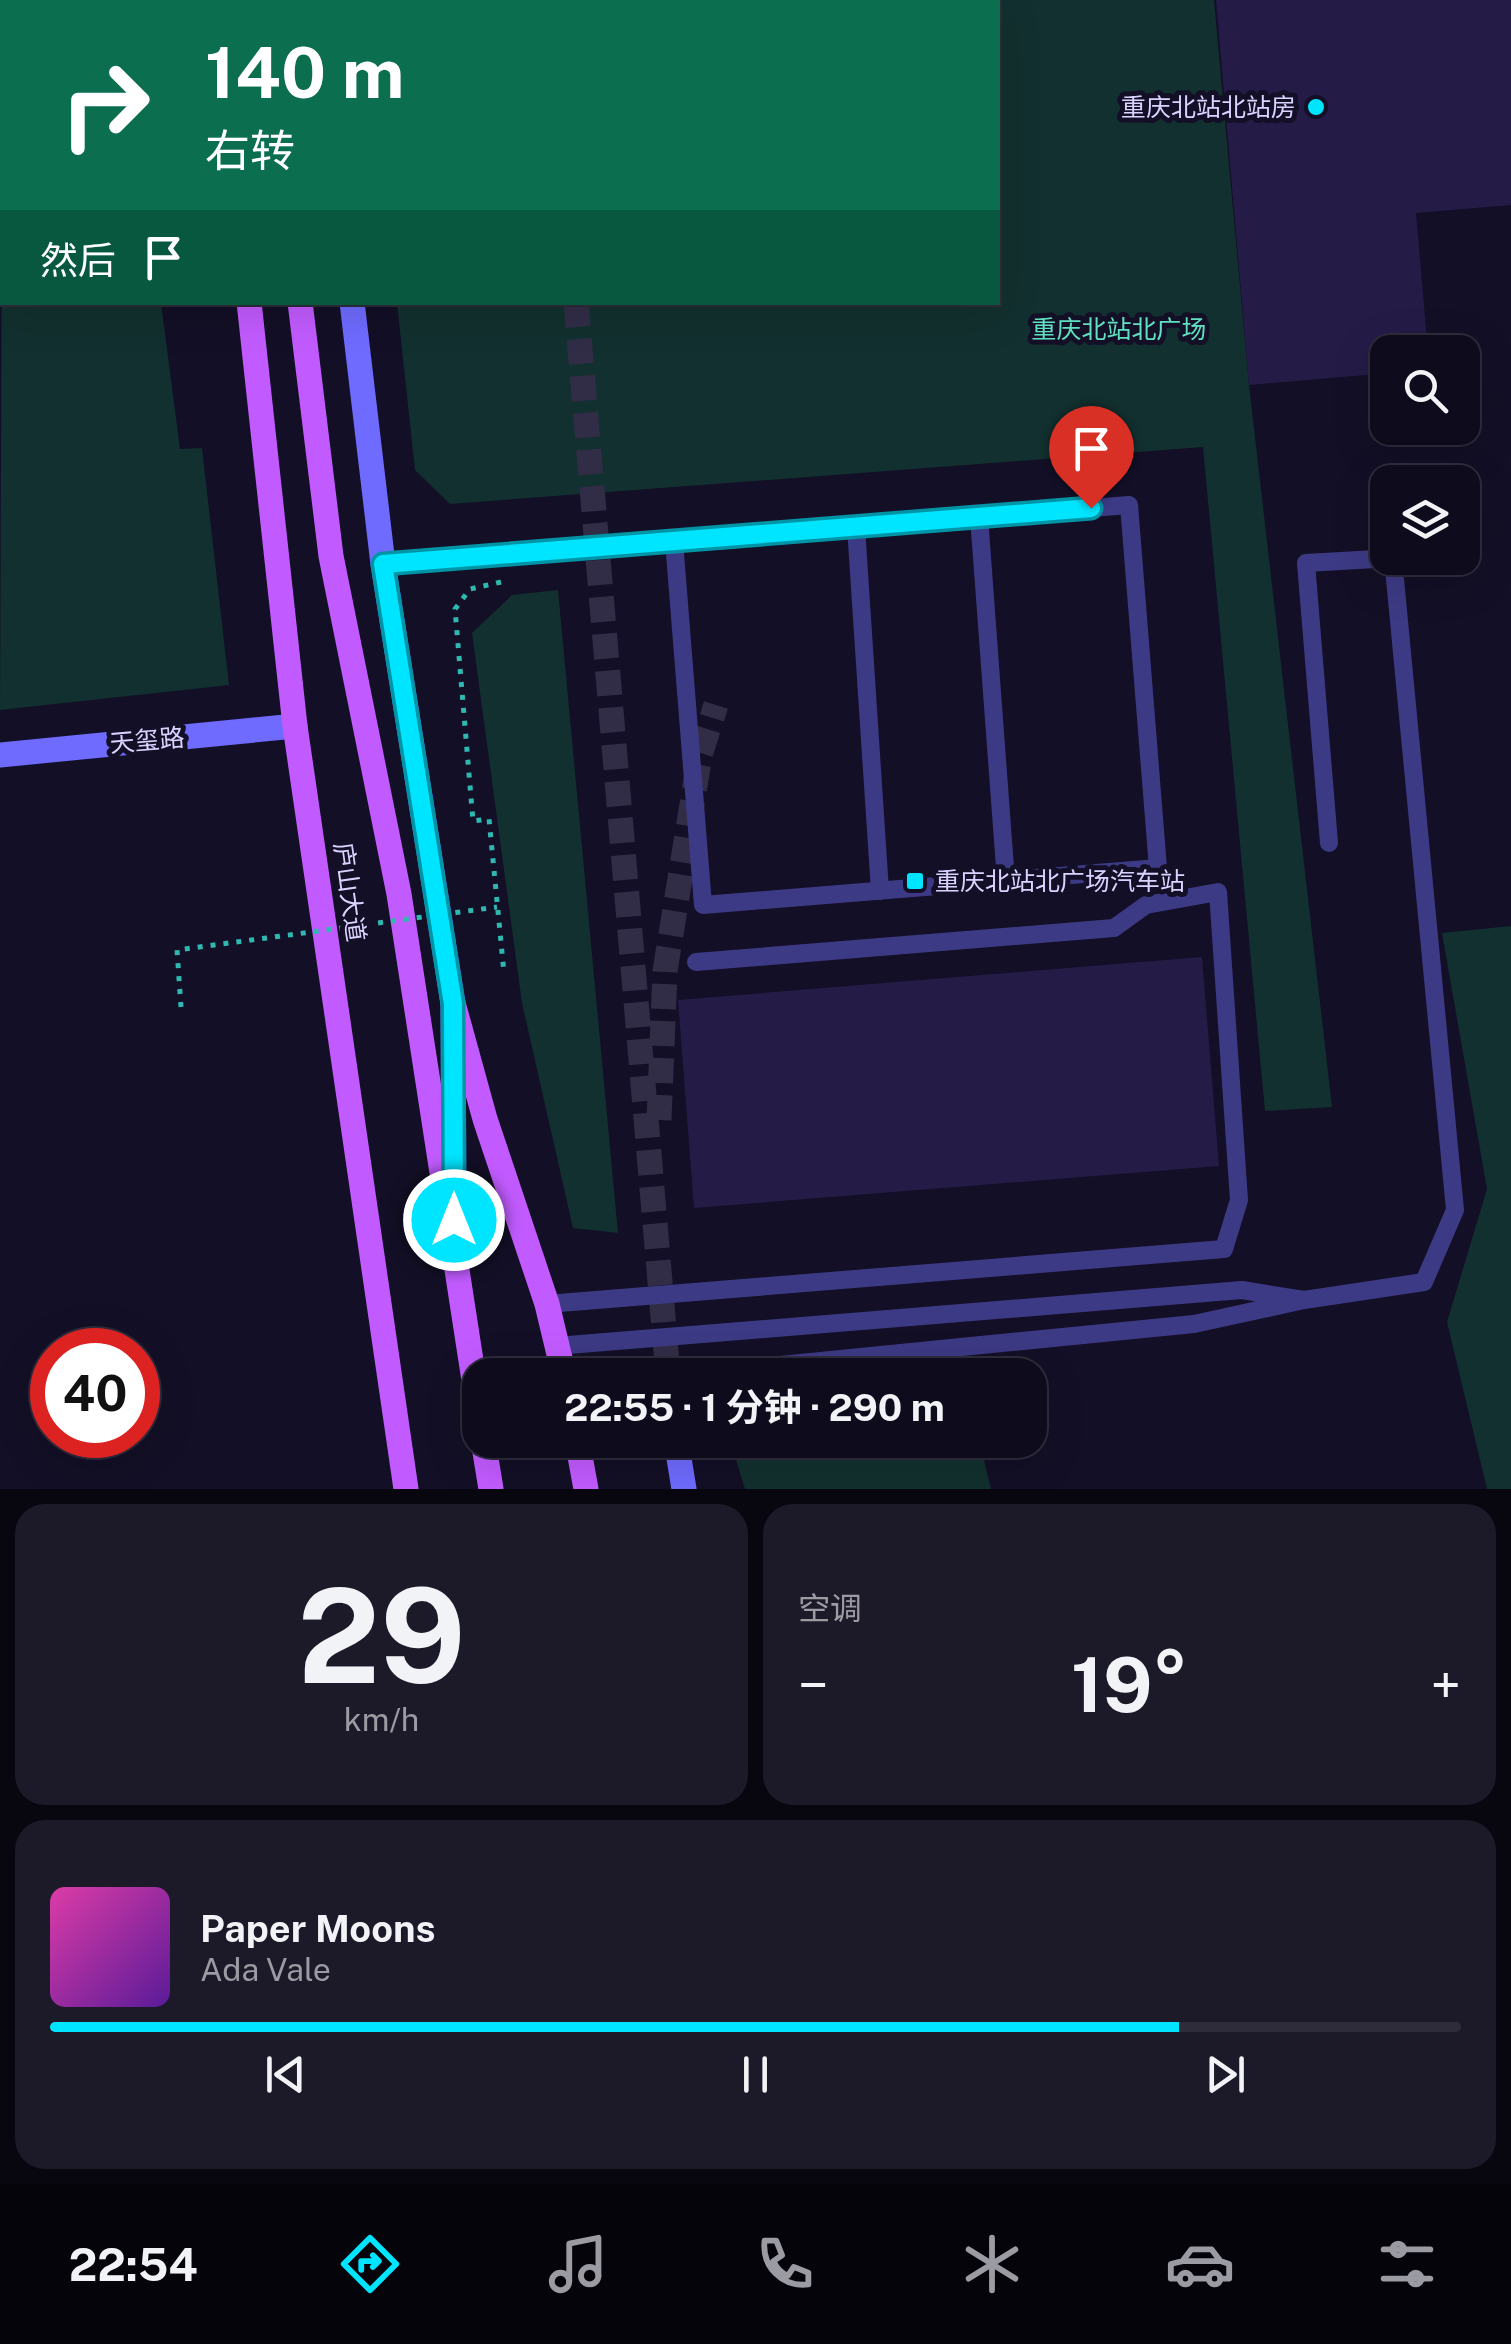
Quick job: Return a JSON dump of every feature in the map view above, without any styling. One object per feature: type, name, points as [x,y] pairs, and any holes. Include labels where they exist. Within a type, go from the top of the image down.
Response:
[{"type":"main road","name":"庐山大道","points":[[249,305],[295,726],[406,1489]]},
{"type":"main road","name":"庐山大道","points":[[300,305],[332,556],[399,894],[471,1358]]},
{"type":"main road","points":[[453,1004],[484,1119],[547,1304],[559,1358]]},
{"type":"main road","points":[[486,1458],[491,1489]]},
{"type":"main road","points":[[580,1458],[586,1489]]},
{"type":"street","name":"庐山大道","points":[[352,305],[383,564],[453,1004],[455,1256]]},
{"type":"street","name":"天玺路","points":[[0,755],[295,726]]},
{"type":"street","points":[[679,1458],[684,1489]]},
{"type":"lane","points":[[383,564],[1129,505],[1158,868],[704,905],[674,541]]},
{"type":"lane","points":[[978,517],[1006,880]]},
{"type":"lane","points":[[856,526],[880,890]]},
{"type":"lane","points":[[850,1358],[1194,1324],[1304,1300],[1424,1282],[1455,1210],[1393,558],[1306,563],[1329,843]]},
{"type":"lane","points":[[547,1304],[1224,1249],[1239,1200],[1218,892],[1146,905],[1114,928],[696,962]]},
{"type":"lane","points":[[556,1346],[1242,1290],[1304,1300]]},
{"type":"path","points":[[501,582],[470,589],[455,609],[473,821],[489,819],[504,973]]},
{"type":"path","points":[[181,1007],[177,950],[497,907]]},
{"type":"green space","name":"重庆北站北广场","points":[[1000,0],[1214,0],[1249,385],[1332,1107],[1265,1111],[1203,447],[450,504],[415,470],[397,305],[1000,305]]},
{"type":"green space","points":[[2,305],[161,305],[180,449],[202,448],[229,685],[0,710]]},
{"type":"green space","points":[[558,590],[618,1233],[573,1228],[522,1003],[472,633],[512,595]]},
{"type":"green space","points":[[1511,926],[1511,1489],[1487,1489],[1447,1322],[1487,1189],[1442,933]]},
{"type":"green space","points":[[736,1458],[983,1458],[991,1489],[745,1489]]},
{"type":"building","name":"重庆北站北站房","points":[[1216,0],[1511,0],[1511,205],[1416,213],[1427,335],[1370,335],[1370,375],[1249,385]]},
{"type":"building","points":[[1202,957],[1219,1166],[694,1208],[678,1000]]},
{"type":"tunnel","points":[[576,305],[667,1358]]},
{"type":"tunnel","points":[[659,1120],[665,971],[700,755],[716,705]]},
{"type":"place","name":"重庆北站北站房","points":[[1316,107]]},
{"type":"place","name":"重庆北站北广场汽车站","points":[[915,881]]},
{"type":"route","points":[[454,1220],[453,1004],[383,564],[1091,508]]}]
